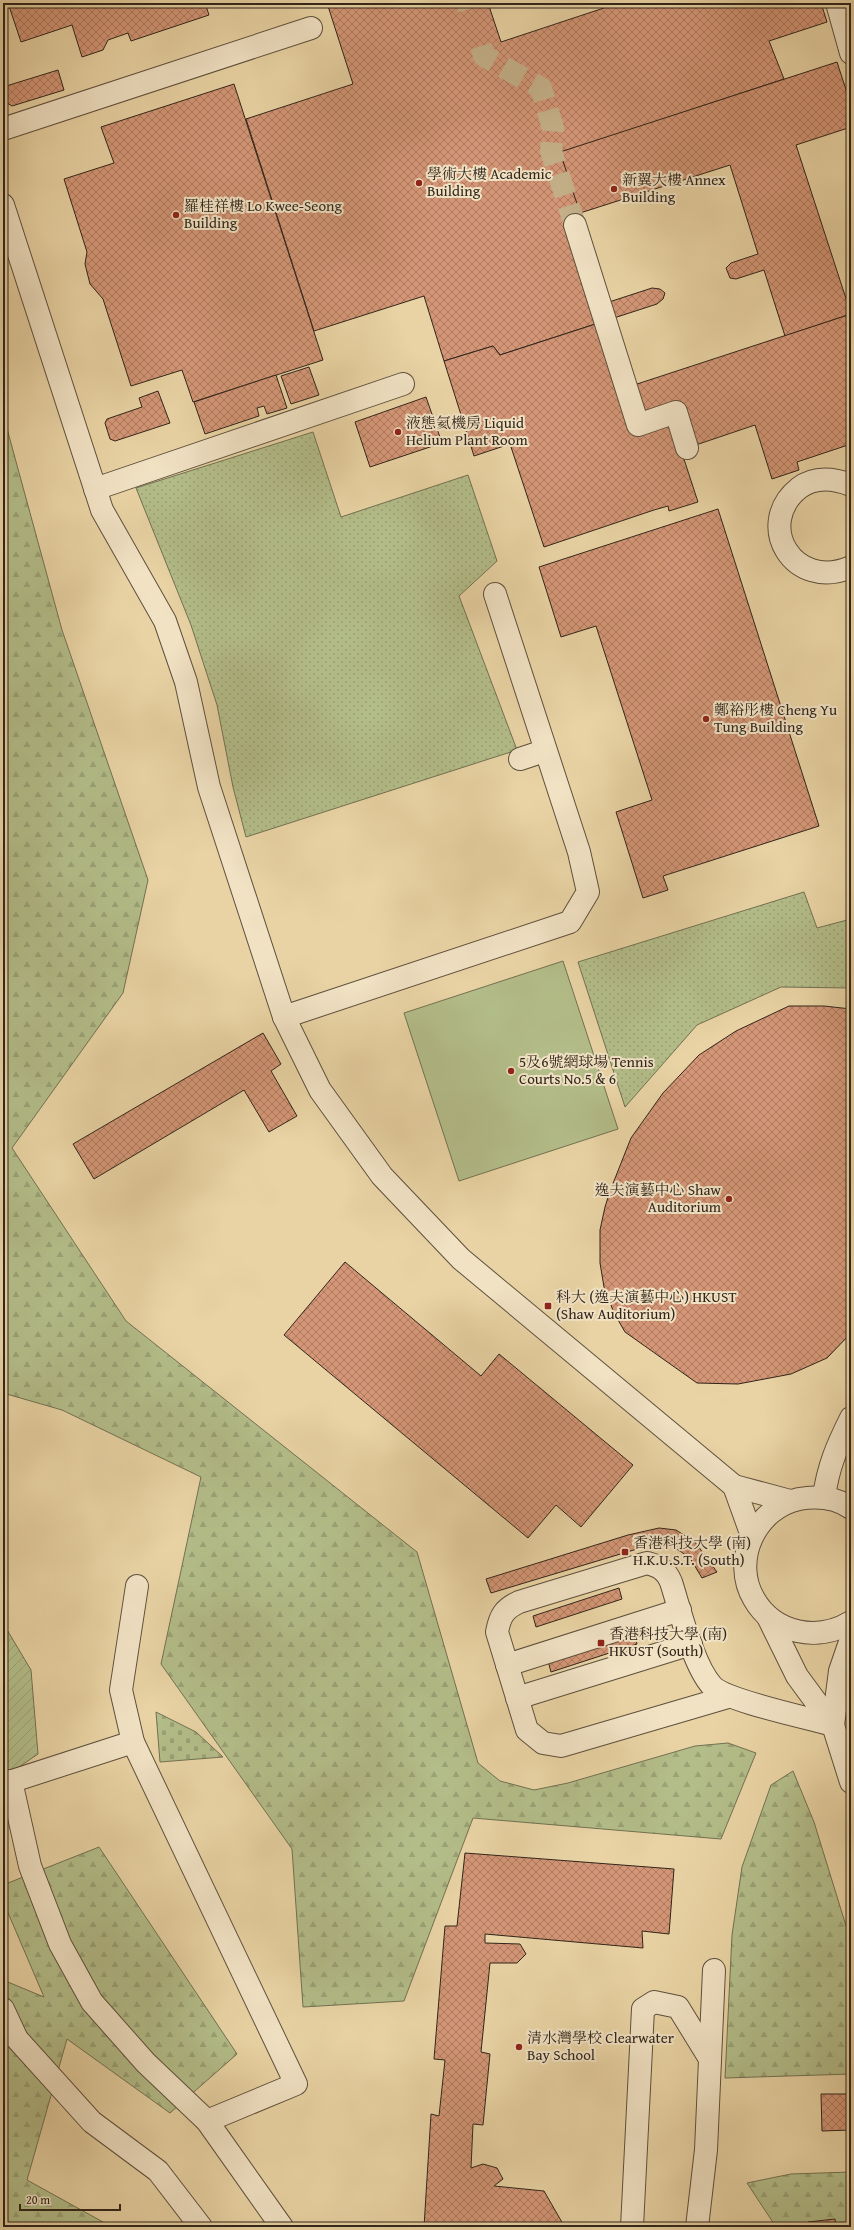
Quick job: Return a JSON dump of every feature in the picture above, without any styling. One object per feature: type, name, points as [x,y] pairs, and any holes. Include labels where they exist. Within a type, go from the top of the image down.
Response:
[{"type":"street","points":[[837,3],[851,53]]},
{"type":"street","points":[[3,130],[311,28]]},
{"type":"street","points":[[3,205],[102,510],[165,621],[186,682],[209,786],[284,1017],[320,1090],[382,1176],[461,1259],[734,1486],[790,1501]]},
{"type":"street","points":[[575,225],[638,425],[676,412],[687,448]]},
{"type":"street","points":[[95,489],[403,384]]},
{"type":"street","points":[[851,485],[837,479],[820,479],[805,484],[792,494],[783,507],[779,523],[781,539],[790,556],[803,568],[818,573],[838,572],[851,567]]},
{"type":"street","points":[[284,1017],[570,922],[588,892],[579,852],[544,751],[495,594]]},
{"type":"street","points":[[520,759],[544,751]]},
{"type":"street","points":[[824,1497],[827,1473],[836,1448],[851,1418]]},
{"type":"street","points":[[734,1486],[752,1536]]},
{"type":"street","points":[[851,1508],[835,1500],[824,1497],[810,1497],[790,1501],[774,1509],[761,1521],[752,1536],[745,1557],[746,1579],[754,1599],[767,1616],[797,1676],[833,1725],[851,1782]]},
{"type":"street","points":[[728,1697],[561,1746],[543,1744],[527,1730],[497,1632],[500,1618],[507,1608],[519,1602],[647,1563],[658,1566],[667,1573],[702,1673],[713,1687],[728,1697],[833,1725]]},
{"type":"street","points":[[137,1586],[121,1690],[132,1742],[296,2084],[207,2121]]},
{"type":"street","points":[[506,1665],[680,1610]]},
{"type":"street","points":[[767,1616],[785,1628],[804,1633],[824,1633],[842,1628],[851,1622]]},
{"type":"street","points":[[833,1725],[840,1671],[851,1639]]},
{"type":"street","points":[[517,1698],[691,1644]]},
{"type":"street","points":[[132,1742],[7,1783],[30,1866],[60,1944],[92,2002],[146,2063],[207,2121],[282,2227]]},
{"type":"street","points":[[697,2227],[706,2150],[714,1970]]},
{"type":"street","points":[[632,2227],[643,2009],[654,2002],[678,2007],[710,2059]]},
{"type":"street","points":[[3,2009],[10,2041],[92,2122],[158,2171],[201,2227]]},
{"type":"green space","points":[[3,414],[62,630],[148,880],[123,993],[12,1148],[126,1321],[417,1552],[478,1763],[500,1781],[534,1790],[568,1783],[695,1746],[728,1743],[756,1753],[721,1839],[473,1818],[404,2001],[303,2007],[292,1849],[161,1664],[201,1477],[62,1410],[3,1393]]},
{"type":"green space","points":[[313,432],[341,517],[468,475],[497,561],[459,596],[517,750],[246,837],[233,787],[217,705],[191,625],[136,488]]},
{"type":"green space","points":[[804,892],[817,928],[851,919],[851,988],[781,987],[697,1025],[625,1107],[578,962]]},
{"type":"green space","name":"5及6號網球場 Tennis Courts No.5 & 6","points":[[563,961],[618,1129],[459,1181],[404,1013]]},
{"type":"green space","points":[[3,1623],[31,1670],[38,1754],[3,1778]]},
{"type":"green space","points":[[156,1712],[196,1732],[223,1757],[160,1762]]},
{"type":"green space","points":[[793,1771],[814,1822],[851,1942],[851,2074],[725,2078],[732,1935],[742,1867],[771,1785]]},
{"type":"green space","points":[[99,1847],[237,2054],[170,2113],[67,2039],[27,2180],[112,2227],[3,2227],[3,1980],[44,1997],[3,1901],[3,1885]]},
{"type":"green space","points":[[851,2172],[851,2227],[776,2227],[747,2183],[791,2174]]},
{"type":"building","points":[[8,3],[205,3],[209,15],[131,41],[128,33],[108,40],[103,50],[82,57],[72,25],[21,42]]},
{"type":"building","name":"學術大樓 Academic Building","points":[[327,3],[488,3],[501,42],[619,3],[821,3],[827,22],[769,41],[784,79],[563,152],[609,302],[652,288],[660,289],[665,293],[663,299],[657,304],[500,355],[493,346],[444,361],[424,296],[314,331],[246,119],[353,84]]},
{"type":"building","name":"新翼大樓 Annex Building","points":[[837,62],[851,105],[851,127],[796,145],[851,314],[785,336],[764,270],[736,279],[730,278],[726,268],[731,263],[758,254],[730,165],[580,213],[560,152]]},
{"type":"building","points":[[58,70],[64,90],[12,106],[4,101],[3,87]]},
{"type":"building","name":"羅桂祥樓 Lo Kwee-Seong Building","points":[[234,84],[323,360],[193,402],[182,370],[131,386],[103,299],[90,284],[85,264],[87,252],[64,179],[114,163],[101,127]]},
{"type":"building","points":[[851,314],[851,444],[797,462],[799,470],[772,479],[755,425],[681,450],[698,502],[669,511],[668,506],[654,510],[544,547],[510,444],[474,456],[444,361],[493,346],[500,355],[614,318],[634,385]]},
{"type":"building","points":[[309,367],[319,395],[291,404],[281,376]]},
{"type":"building","points":[[276,375],[287,408],[267,414],[264,406],[257,408],[259,416],[205,434],[194,402]]},
{"type":"building","points":[[158,391],[170,423],[115,441],[110,439],[105,423],[107,419],[142,407],[139,398]]},
{"type":"building","name":"液態氦機房 Liquid Helium Plant Room","points":[[426,397],[442,443],[370,467],[355,422]]},
{"type":"building","name":"鄭裕彤樓 Cheng Yu Tung Building","points":[[718,509],[819,826],[663,876],[668,890],[643,898],[616,812],[652,800],[596,626],[561,637],[539,567]]},
{"type":"building","name":"逸夫演藝中心 Shaw Auditorium","points":[[789,1006],[824,1006],[851,1009],[851,1333],[827,1358],[791,1374],[738,1384],[697,1383],[625,1332],[614,1313],[604,1287],[600,1263],[600,1230],[605,1207],[631,1138],[663,1093],[699,1055],[736,1031]]},
{"type":"building","points":[[263,1033],[281,1064],[271,1071],[297,1116],[269,1132],[244,1090],[94,1179],[73,1144]]},
{"type":"building","points":[[345,1262],[481,1376],[499,1354],[633,1465],[581,1527],[556,1505],[528,1538],[284,1335]]},
{"type":"building","points":[[659,1528],[676,1530],[695,1542],[717,1572],[702,1578],[690,1558],[671,1545],[657,1543],[491,1593],[486,1579],[628,1535]]},
{"type":"building","points":[[619,1588],[622,1599],[536,1627],[533,1616]]},
{"type":"building","points":[[634,1633],[637,1644],[551,1672],[548,1661]]},
{"type":"building","points":[[465,1853],[674,1869],[669,1934],[642,1931],[643,1948],[485,1934],[485,1943],[520,1944],[526,1954],[517,1963],[490,1963],[481,2052],[490,2054],[483,2125],[473,2124],[471,2168],[483,2164],[497,2168],[503,2179],[494,2186],[544,2191],[563,2224],[563,2227],[424,2227],[431,2114],[439,2116],[445,2060],[434,2059],[445,1926],[457,1926]]},
{"type":"building","points":[[821,2094],[851,2094],[851,2130],[822,2131]]},
{"type":"building","points":[[835,2219],[836,2227],[809,2227],[808,2222]]},
{"type":"tunnel","points":[[467,3],[469,9]]},
{"type":"tunnel","points":[[481,46],[484,56],[541,88],[553,128],[551,151],[575,225]]},
{"type":"place","name":"學術大樓 Academic Building","points":[[419,183]]},
{"type":"place","name":"新翼大樓 Annex Building","points":[[614,189]]},
{"type":"place","name":"羅桂祥樓 Lo Kwee-Seong Building","points":[[176,215]]},
{"type":"place","name":"液態氦機房 Liquid Helium Plant Room","points":[[398,432]]},
{"type":"place","name":"鄭裕彤樓 Cheng Yu Tung Building","points":[[706,719]]},
{"type":"place","name":"5及6號網球場 Tennis Courts No.5 & 6","points":[[511,1071]]},
{"type":"place","name":"逸夫演藝中心 Shaw Auditorium","points":[[729,1199]]},
{"type":"place","name":"科大 (逸夫演藝中心) HKUST (Shaw Auditorium)","points":[[548,1306]]},
{"type":"place","name":"香港科技大學 (南) H.K.U.S.T. (South)","points":[[625,1552]]},
{"type":"place","name":"香港科技大學 (南) HKUST (South)","points":[[601,1643]]},
{"type":"place","name":"清水灣學校 Clearwater Bay School","points":[[519,2047]]}]
